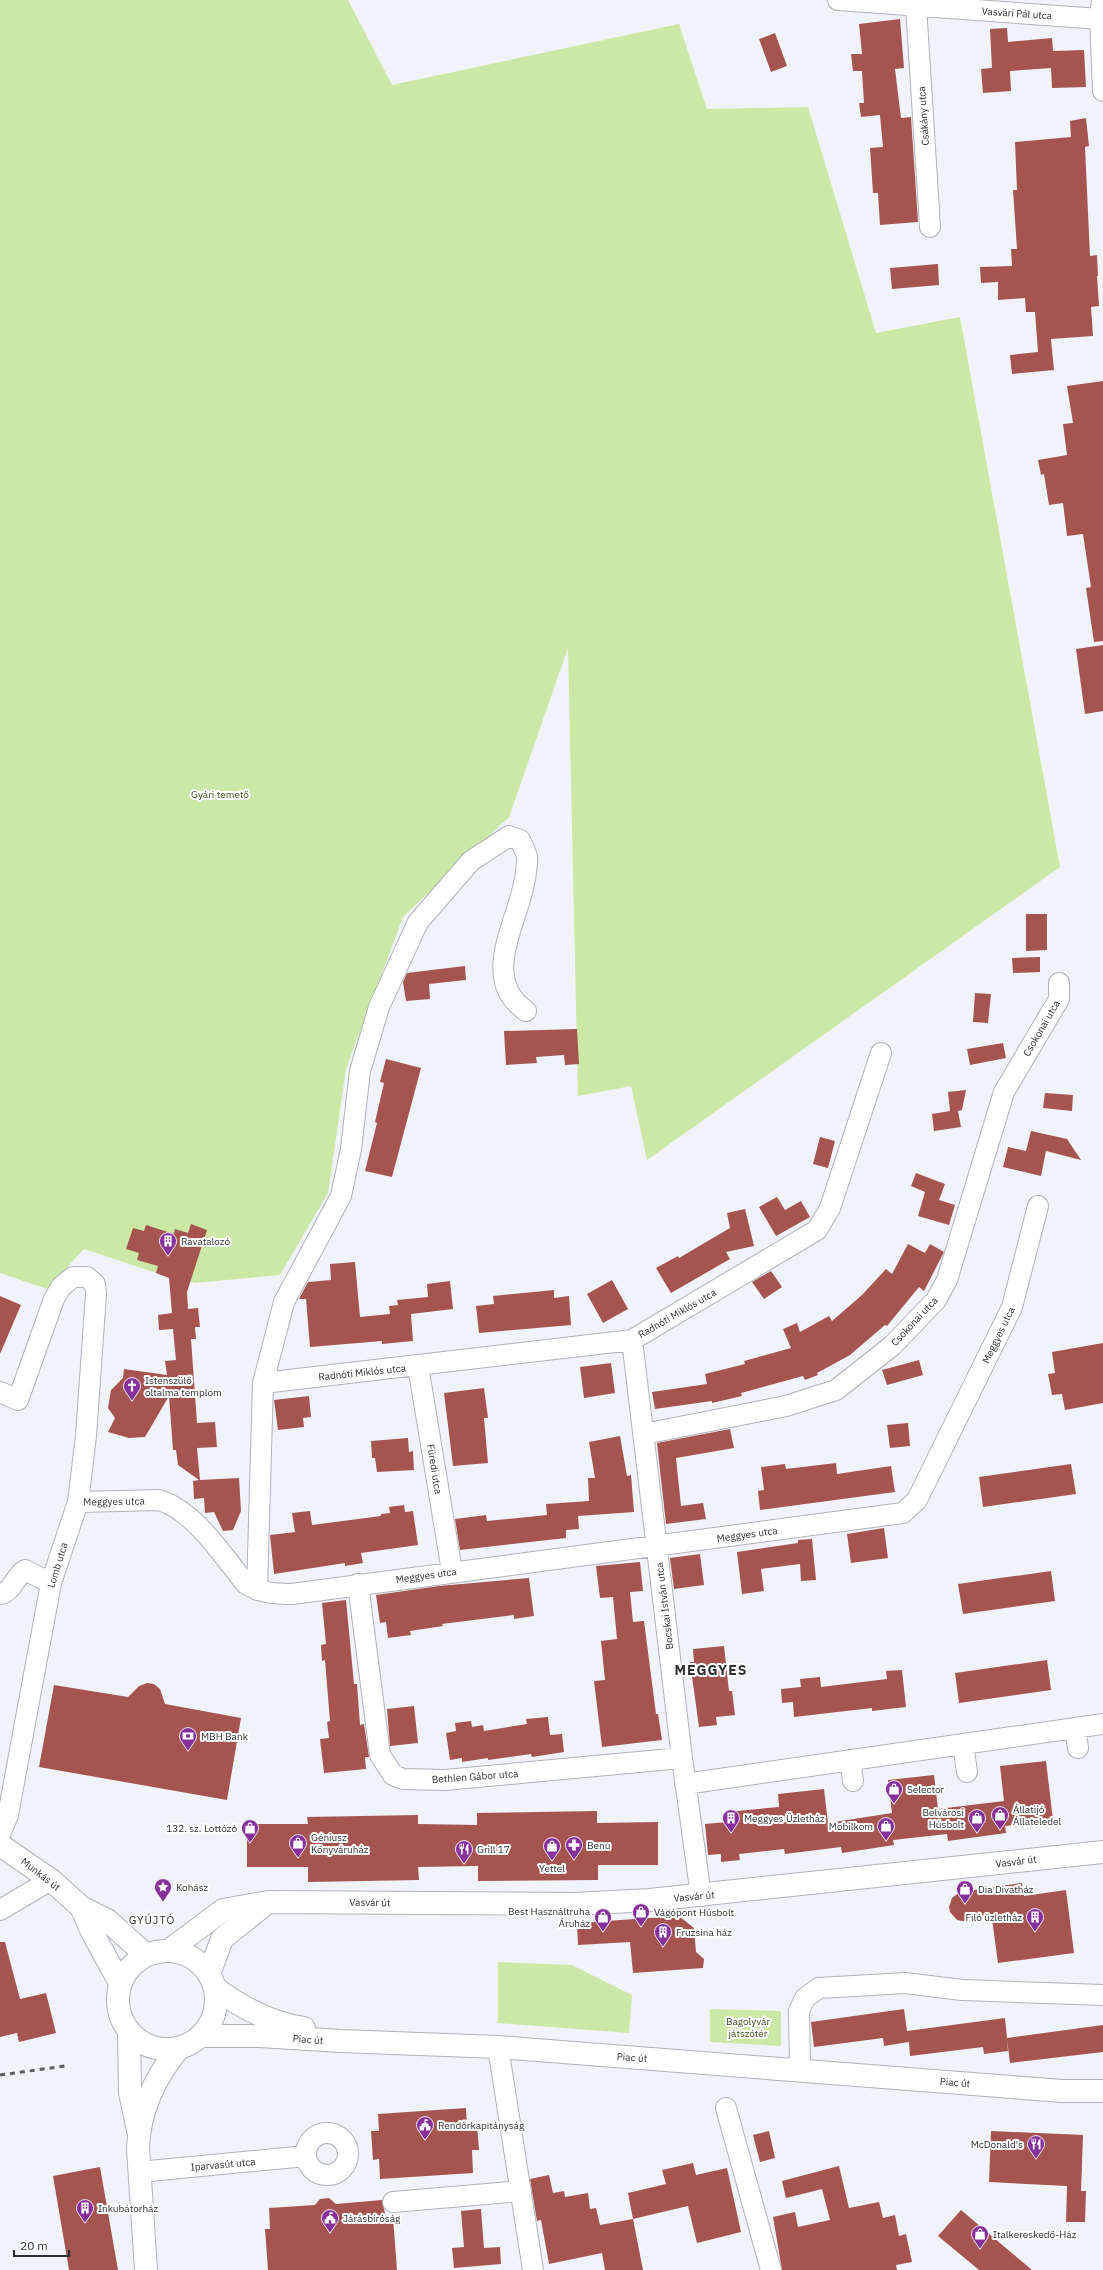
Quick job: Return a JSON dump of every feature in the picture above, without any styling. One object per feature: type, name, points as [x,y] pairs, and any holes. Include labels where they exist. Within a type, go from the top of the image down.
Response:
[{"type":"street","name":"Vasvári Pál utca","points":[[838,0],[916,6],[1019,6],[1101,10]]},
{"type":"street","name":"Csákány utca","points":[[916,6],[930,227]]},
{"type":"street","points":[[1101,10],[1103,91]]},
{"type":"street","points":[[256,1590],[263,1383],[284,1302],[341,1196],[351,1149],[360,1071],[379,1008],[418,922],[471,861],[509,836],[520,840],[527,857],[524,890],[504,951],[504,980],[509,994],[516,1004],[526,1011]]},
{"type":"street","name":"Csokonai utca","points":[[644,1434],[786,1406],[836,1390],[894,1344],[930,1305],[946,1280],[1004,1092],[1058,999],[1058,983]]},
{"type":"street","name":"Radnóti Miklós utca","points":[[263,1383],[632,1340],[817,1230],[830,1208],[881,1053]]},
{"type":"street","name":"Meggyes utca","points":[[78,1502],[159,1500],[168,1503],[188,1516],[246,1584],[256,1590],[274,1594],[292,1594],[452,1571],[656,1546],[903,1513],[908,1510],[917,1500],[1012,1307],[1038,1206]]},
{"type":"street","name":"Lomb utca","points":[[0,1392],[18,1400],[54,1299],[61,1288],[73,1277],[87,1277],[95,1284],[96,1294],[86,1436],[78,1502],[51,1583],[8,1815],[0,1834]]},
{"type":"street","name":"Bocskai István utca","points":[[632,1340],[685,1784],[701,1896]]},
{"type":"street","name":"Füredi utca","points":[[418,1366],[452,1571]]},
{"type":"street","points":[[0,1594],[8,1591],[20,1573],[25,1570],[51,1583]]},
{"type":"street","name":"Bethlen Gábor utca","points":[[358,1584],[380,1755],[393,1775],[403,1779],[445,1780],[682,1758]]},
{"type":"street","points":[[685,1784],[1103,1724]]},
{"type":"street","points":[[1075,1728],[1078,1748]]},
{"type":"street","points":[[963,1744],[967,1772]]},
{"type":"street","points":[[850,1760],[853,1781]]},
{"type":"street","name":"Vasvár út","points":[[1069,1855],[1103,1842]]},
{"type":"street","name":"Munkás út","points":[[0,1845],[51,1880],[81,1907]]},
{"type":"street","name":"Vasvár út","points":[[168,1951],[223,1910],[268,1902],[574,1904],[701,1896],[1103,1852]]},
{"type":"street","points":[[0,1910],[51,1880]]},
{"type":"street","points":[[268,1902],[248,1916],[222,1939],[212,1981],[216,2004],[213,2019],[201,2036],[191,2044],[179,2048],[157,2049],[137,2040],[129,2033],[121,2020],[117,2006],[120,1983],[126,1972],[135,1962],[146,1956],[168,1951],[191,1957],[212,1981],[234,2002],[285,2026],[418,2044]]},
{"type":"street","points":[[81,1907],[107,1920],[146,1956]]},
{"type":"street","points":[[81,1907],[93,1934],[120,1983]]},
{"type":"street","points":[[800,2069],[799,2011],[805,1998],[818,1988],[905,1983],[962,1990],[1103,1995]]},
{"type":"street","points":[[129,2033],[130,2093],[138,2130],[139,2172],[146,2270]]},
{"type":"street","name":"Piac út","points":[[201,2036],[260,2036],[498,2047],[800,2069],[1062,2091]]},
{"type":"street","points":[[498,2047],[533,2270]]},
{"type":"street","points":[[138,2130],[158,2075],[179,2048]]},
{"type":"street","points":[[1062,2091],[1103,2091]]},
{"type":"street","points":[[1062,2091],[1103,2102]]},
{"type":"street","points":[[726,2108],[771,2270]]},
{"type":"street","name":"Iparvasút utca","points":[[139,2172],[306,2156]]},
{"type":"street","points":[[393,2202],[521,2191]]},
{"type":"green space","name":"Gyári temető","points":[[0,0],[348,0],[392,85],[679,24],[707,109],[808,107],[876,333],[960,317],[1060,867],[647,1160],[631,1086],[578,1096],[568,648],[509,817],[403,917],[346,1069],[328,1193],[280,1275],[195,1283],[156,1273],[84,1249],[47,1289],[0,1273]]},
{"type":"green space","points":[[498,1962],[572,1965],[632,1995],[629,2033],[498,2023]]},
{"type":"green space","name":"Bagolyvár játszótér","points":[[710,2009],[781,2011],[781,2046],[710,2042]]},
{"type":"building","points":[[900,19],[904,68],[895,69],[901,118],[911,117],[918,222],[880,225],[878,193],[873,193],[870,148],[883,147],[880,115],[861,117],[859,103],[864,103],[862,71],[853,71],[851,54],[862,54],[859,24]]},
{"type":"building","points":[[1007,28],[1008,42],[1052,38],[1053,51],[1084,50],[1086,87],[1052,88],[1051,68],[1010,71],[1011,91],[983,93],[981,69],[992,68],[990,29]]},
{"type":"building","points":[[775,33],[787,66],[771,72],[759,39]]},
{"type":"building","points":[[1086,118],[1089,146],[1085,147],[1090,256],[1097,255],[1099,306],[1091,307],[1093,336],[1051,339],[1054,370],[1012,374],[1010,355],[1038,352],[1035,312],[1026,312],[1025,298],[998,300],[998,282],[981,283],[980,267],[1012,266],[1011,249],[1017,249],[1013,190],[1017,190],[1015,142],[1071,137],[1070,121]]},
{"type":"building","points":[[938,264],[939,285],[892,289],[890,268]]},
{"type":"building","points":[[1103,381],[1103,641],[1094,642],[1086,588],[1091,587],[1083,534],[1067,536],[1063,503],[1049,505],[1044,474],[1041,475],[1038,460],[1067,455],[1063,424],[1073,423],[1067,386]]},
{"type":"building","points":[[1103,645],[1103,711],[1085,714],[1076,649]]},
{"type":"building","points":[[1026,914],[1047,914],[1047,950],[1026,951]]},
{"type":"building","points":[[1040,957],[1040,972],[1013,973],[1012,958]]},
{"type":"building","points":[[465,966],[466,980],[429,984],[430,999],[406,1001],[403,982],[407,973]]},
{"type":"building","points":[[975,993],[991,994],[988,1023],[973,1022]]},
{"type":"building","points":[[577,1029],[579,1064],[565,1065],[564,1055],[536,1057],[537,1063],[506,1065],[504,1031]]},
{"type":"building","points":[[1003,1043],[1006,1058],[970,1065],[967,1049]]},
{"type":"building","points":[[386,1059],[421,1068],[392,1177],[365,1171],[377,1123],[375,1122],[384,1083],[380,1082]]},
{"type":"building","points":[[966,1090],[962,1110],[958,1111],[961,1127],[934,1131],[932,1114],[950,1111],[948,1092]]},
{"type":"building","points":[[1045,1093],[1073,1095],[1072,1111],[1043,1108]]},
{"type":"building","points":[[1031,1131],[1067,1139],[1081,1160],[1046,1151],[1041,1176],[1003,1167],[1008,1147],[1026,1151]]},
{"type":"building","points":[[820,1137],[835,1141],[828,1168],[813,1164]]},
{"type":"building","points":[[916,1173],[945,1184],[939,1200],[955,1205],[949,1225],[918,1216],[925,1192],[911,1186]]},
{"type":"building","points":[[777,1197],[785,1210],[801,1201],[810,1217],[776,1236],[759,1207]]},
{"type":"building","points":[[745,1209],[754,1246],[726,1252],[730,1259],[671,1293],[656,1268],[678,1256],[679,1258],[730,1228],[727,1213]]},
{"type":"building","points":[[191,1224],[207,1230],[187,1292],[188,1309],[198,1308],[200,1327],[195,1327],[196,1339],[191,1339],[197,1423],[215,1422],[217,1447],[197,1448],[200,1480],[239,1478],[241,1511],[233,1530],[223,1531],[214,1512],[205,1513],[204,1498],[194,1499],[193,1481],[199,1480],[178,1465],[176,1450],[173,1450],[169,1396],[145,1437],[129,1438],[108,1432],[115,1418],[108,1408],[111,1390],[123,1378],[124,1369],[167,1375],[165,1361],[176,1360],[173,1329],[159,1330],[158,1315],[172,1313],[169,1278],[156,1273],[158,1266],[137,1260],[139,1253],[126,1249],[133,1228],[144,1231],[146,1225],[174,1234],[175,1229],[188,1233]]},
{"type":"building","points":[[908,1244],[925,1253],[930,1244],[944,1252],[924,1291],[919,1287],[887,1326],[885,1325],[850,1355],[817,1373],[818,1375],[805,1380],[803,1376],[741,1393],[742,1396],[712,1403],[712,1401],[655,1409],[652,1392],[707,1384],[705,1374],[745,1364],[744,1361],[791,1348],[783,1329],[797,1323],[800,1332],[829,1316],[832,1321],[862,1295],[886,1269],[892,1274]]},
{"type":"building","points":[[355,1262],[360,1317],[390,1314],[389,1306],[398,1305],[397,1300],[428,1297],[427,1284],[450,1281],[453,1309],[411,1314],[413,1341],[382,1344],[382,1341],[310,1347],[306,1299],[299,1299],[308,1282],[331,1280],[330,1264]]},
{"type":"building","points":[[771,1271],[782,1287],[764,1299],[752,1282]]},
{"type":"building","points":[[612,1280],[628,1309],[603,1323],[587,1294]]},
{"type":"building","points":[[554,1290],[554,1298],[569,1296],[571,1325],[479,1333],[476,1306],[494,1304],[493,1296]]},
{"type":"building","points":[[0,1296],[21,1305],[0,1354]]},
{"type":"building","points":[[1103,1343],[1103,1403],[1065,1410],[1062,1394],[1052,1395],[1048,1374],[1055,1373],[1052,1352]]},
{"type":"building","points":[[919,1360],[923,1375],[887,1385],[882,1370]]},
{"type":"building","points":[[611,1363],[615,1393],[584,1398],[580,1367]]},
{"type":"building","points":[[484,1388],[488,1418],[484,1418],[488,1463],[453,1466],[444,1393]]},
{"type":"building","points":[[309,1396],[311,1417],[303,1418],[304,1427],[278,1430],[274,1400]]},
{"type":"building","points":[[908,1423],[910,1446],[890,1448],[887,1425]]},
{"type":"building","points":[[730,1429],[734,1448],[676,1458],[681,1506],[703,1503],[706,1519],[666,1524],[657,1443]]},
{"type":"building","points":[[620,1436],[627,1476],[631,1475],[634,1512],[578,1516],[579,1529],[566,1530],[566,1538],[460,1550],[455,1519],[486,1515],[487,1521],[547,1515],[546,1504],[589,1501],[588,1478],[595,1478],[589,1442]]},
{"type":"building","points":[[408,1438],[409,1452],[413,1451],[414,1470],[377,1472],[375,1458],[372,1458],[371,1441]]},
{"type":"building","points":[[836,1463],[837,1474],[891,1466],[895,1492],[760,1510],[758,1491],[764,1490],[761,1467],[785,1464],[786,1469]]},
{"type":"building","points":[[1071,1464],[1076,1494],[983,1507],[979,1477]]},
{"type":"building","points":[[404,1505],[405,1512],[413,1511],[418,1545],[361,1553],[363,1563],[345,1566],[345,1563],[274,1574],[270,1535],[295,1532],[292,1513],[310,1511],[312,1525],[381,1516],[381,1514],[390,1513],[389,1507]]},
{"type":"building","points":[[884,1528],[888,1558],[851,1563],[847,1534]]},
{"type":"building","points":[[812,1539],[816,1580],[801,1581],[800,1564],[761,1569],[764,1591],[742,1594],[737,1552],[798,1543],[798,1540]]},
{"type":"building","points":[[700,1554],[704,1585],[674,1589],[670,1558]]},
{"type":"building","points":[[640,1562],[643,1591],[630,1592],[633,1622],[644,1621],[656,1714],[658,1714],[662,1740],[602,1747],[594,1681],[605,1680],[601,1641],[617,1639],[613,1597],[600,1598],[596,1566]]},
{"type":"building","points":[[1051,1571],[1055,1601],[963,1614],[958,1584]]},
{"type":"building","points":[[529,1578],[534,1616],[514,1619],[514,1615],[442,1624],[443,1626],[410,1631],[411,1635],[388,1638],[386,1622],[380,1623],[376,1595],[439,1586]]},
{"type":"building","points":[[346,1600],[354,1684],[357,1684],[360,1725],[364,1724],[369,1757],[365,1757],[366,1769],[324,1773],[320,1739],[329,1738],[327,1722],[330,1721],[325,1660],[322,1661],[321,1645],[326,1644],[322,1603]]},
{"type":"building","points":[[724,1646],[729,1691],[732,1691],[735,1715],[716,1717],[717,1725],[699,1727],[690,1662],[694,1662],[693,1649]]},
{"type":"building","points":[[1047,1660],[1051,1690],[959,1703],[955,1673]]},
{"type":"building","points":[[902,1670],[906,1707],[872,1711],[872,1708],[794,1717],[793,1702],[782,1703],[781,1689],[801,1687],[800,1679],[820,1677],[821,1687],[887,1679],[886,1671]]},
{"type":"building","points":[[147,1683],[154,1684],[160,1689],[165,1704],[241,1718],[227,1800],[39,1767],[54,1685],[128,1697],[139,1686]]},
{"type":"building","points":[[414,1706],[418,1743],[390,1746],[387,1709]]},
{"type":"building","points":[[548,1717],[550,1735],[562,1734],[564,1752],[532,1757],[531,1754],[462,1762],[462,1758],[450,1760],[446,1733],[456,1731],[455,1723],[471,1721],[472,1727],[483,1725],[484,1731],[527,1724],[526,1719]]},
{"type":"building","points":[[1046,1761],[1053,1820],[1005,1826],[1006,1833],[948,1841],[947,1834],[893,1840],[894,1845],[842,1853],[841,1847],[785,1854],[784,1849],[739,1854],[740,1860],[721,1862],[721,1854],[708,1855],[705,1824],[727,1822],[726,1812],[779,1807],[778,1794],[824,1789],[828,1823],[892,1813],[888,1780],[934,1775],[938,1809],[1004,1801],[1000,1766]]},
{"type":"building","points":[[597,1811],[597,1823],[658,1822],[658,1865],[598,1865],[598,1880],[478,1881],[478,1866],[418,1867],[419,1880],[308,1882],[308,1867],[247,1867],[247,1824],[308,1824],[307,1817],[418,1815],[418,1824],[477,1825],[477,1813]]},
{"type":"building","name":"Filó üzletház","points":[[1022,1883],[1024,1896],[1066,1890],[1074,1953],[998,1963],[992,1919],[962,1921],[957,1920],[950,1912],[949,1907],[952,1898],[960,1892]]},
{"type":"building","name":"Fruzsina ház","points":[[679,1916],[694,1928],[696,1952],[704,1959],[703,1968],[633,1973],[630,1942],[578,1945],[577,1923]]},
{"type":"building","points":[[0,1942],[5,1942],[20,1999],[46,1993],[56,2033],[19,2042],[17,2033],[0,2037]]},
{"type":"building","points":[[904,2009],[907,2031],[1005,2018],[1007,2038],[1103,2025],[1103,2052],[1010,2063],[1007,2039],[1008,2051],[984,2054],[983,2047],[910,2056],[909,2042],[884,2046],[883,2038],[814,2047],[811,2022]]},
{"type":"building","name":"Rendőrkapitányság","points":[[466,2108],[467,2127],[477,2126],[479,2150],[472,2150],[473,2173],[380,2179],[379,2159],[373,2160],[371,2131],[379,2131],[378,2114]]},
{"type":"building","points":[[769,2131],[775,2158],[760,2162],[753,2135]]},
{"type":"building","name":"McDonald's","points":[[991,2131],[1083,2135],[1081,2191],[1086,2191],[1085,2222],[1066,2222],[1067,2186],[989,2182]]},
{"type":"building","points":[[693,2163],[696,2175],[727,2168],[741,2232],[697,2243],[688,2206],[633,2219],[628,2193],[666,2184],[662,2170]]},
{"type":"building","points":[[839,2166],[849,2208],[879,2202],[883,2218],[895,2215],[899,2236],[906,2234],[912,2262],[896,2265],[897,2270],[782,2270],[773,2217],[795,2212],[798,2227],[830,2220],[822,2189],[786,2198],[782,2181]]},
{"type":"building","name":"Inkubátorház","points":[[100,2167],[118,2270],[69,2270],[53,2176]]},
{"type":"building","points":[[549,2175],[553,2193],[564,2191],[565,2197],[588,2193],[590,2209],[596,2208],[600,2225],[633,2219],[643,2270],[605,2270],[602,2253],[549,2264],[541,2220],[537,2221],[530,2179]]},
{"type":"building","name":"Járásbíróság","points":[[329,2198],[336,2204],[382,2200],[386,2218],[393,2217],[397,2270],[268,2270],[265,2229],[270,2229],[269,2208],[315,2205],[320,2199]]},
{"type":"building","points":[[481,2209],[484,2248],[500,2247],[501,2264],[454,2268],[452,2248],[464,2247],[461,2211]]},
{"type":"building","name":"Italkereskedő-Ház","points":[[961,2210],[1032,2270],[979,2270],[938,2236]]},
{"type":"railway","points":[[0,2075],[65,2066]]},
{"type":"place","name":"Ravatalozó","points":[[168,1256]]},
{"type":"place","name":"Istenszülő oltalma templom","points":[[132,1401]]},
{"type":"place","name":"MBH Bank","points":[[188,1751]]},
{"type":"place","name":"Selector","points":[[894,1804]]},
{"type":"place","name":"Állatijó Állateledel","points":[[1000,1830]]},
{"type":"place","name":"Meggyes Üzletház","points":[[731,1833]]},
{"type":"place","name":"Belvárosi Húsbolt","points":[[977,1833]]},
{"type":"place","name":"Mobilkom","points":[[886,1841]]},
{"type":"place","name":"132. sz. Lottózó","points":[[250,1843]]},
{"type":"place","name":"Géniusz Könyváruház","points":[[298,1858]]},
{"type":"place","name":"Benu","points":[[574,1860]]},
{"type":"place","name":"Yettel","points":[[552,1861]]},
{"type":"place","name":"Grill 17","points":[[464,1864]]},
{"type":"place","name":"Kohász","points":[[163,1902]]},
{"type":"place","name":"Dia Divatház","points":[[965,1904]]},
{"type":"place","name":"Vágópont Húsbolt","points":[[641,1927]]},
{"type":"place","name":"Best Használtruha Áruház","points":[[603,1932]]},
{"type":"place","name":"Filó üzletház","points":[[1035,1932]]},
{"type":"place","name":"Fruzsina ház","points":[[663,1947]]},
{"type":"place","name":"Rendőrkapitányság","points":[[425,2140]]},
{"type":"place","name":"McDonald's","points":[[1036,2159]]},
{"type":"place","name":"Inkubátorház","points":[[85,2223]]},
{"type":"place","name":"Járásbíróság","points":[[330,2233]]},
{"type":"place","name":"Italkereskedő-Ház","points":[[980,2249]]},
{"type":"district","name":"MEGGYES","points":[[711,1670]]},
{"type":"district","name":"GYÚJTÓ","points":[[152,1920]]}]
